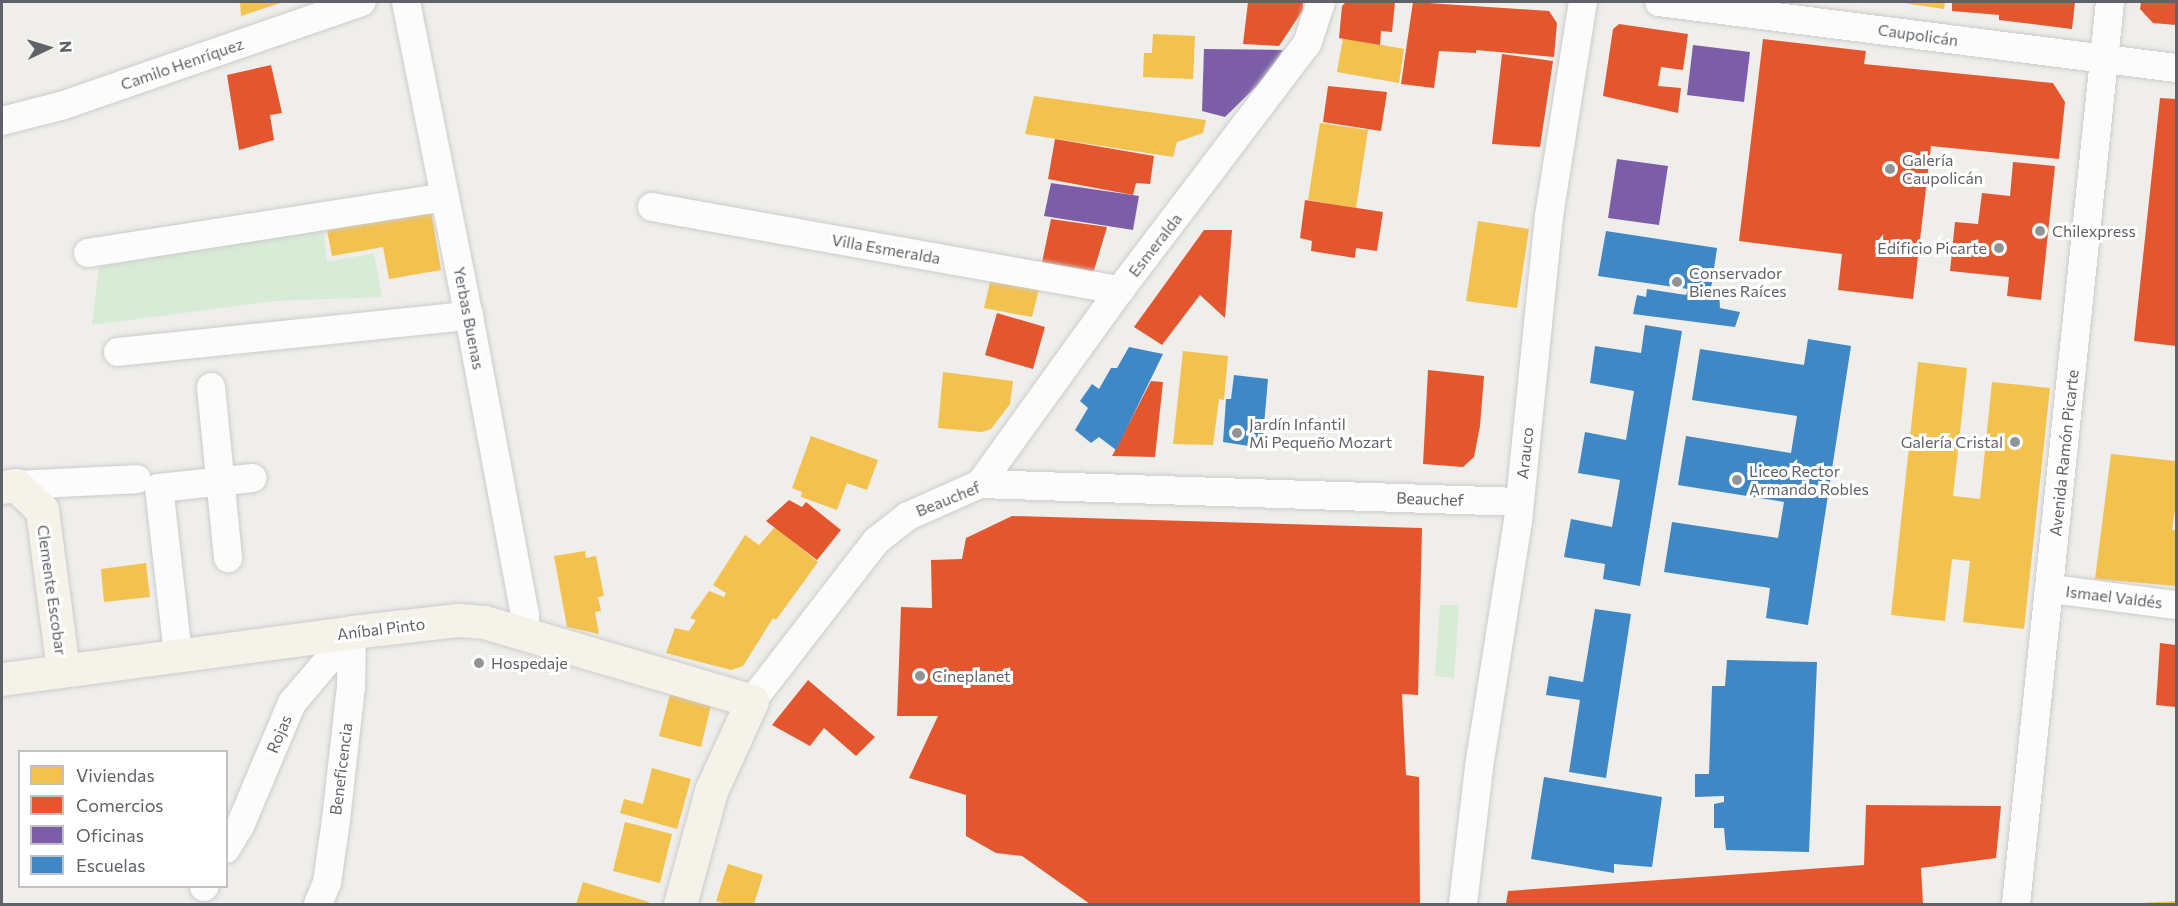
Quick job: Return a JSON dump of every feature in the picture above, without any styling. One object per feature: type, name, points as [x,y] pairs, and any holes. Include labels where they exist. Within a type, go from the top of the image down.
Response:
[{"type":"main road","name":"Clemente Escobar","points":[[9,486],[42,510],[63,669]]},
{"type":"main road","name":"Aníbal Pinto","points":[[2,679],[178,654],[457,620],[484,622],[752,701]]},
{"type":"main road","name":"Beauchef","points":[[680,904],[711,791],[752,701]]},
{"type":"street","name":"Camilo Henríquez","points":[[2,121],[61,106],[361,2]]},
{"type":"street","name":"Yerbas Buenas","points":[[406,2],[469,316],[525,616],[525,635]]},
{"type":"street","name":"Esmeralda","points":[[980,484],[1120,290],[1307,44],[1321,2]]},
{"type":"street","name":"Arauco","points":[[1463,904],[1479,767],[1519,502],[1549,216],[1582,2]]},
{"type":"street","name":"Caupolicán","points":[[1659,2],[1824,12],[2104,59],[2176,68]]},
{"type":"street","name":"Avenida Ramón Picarte","points":[[2016,904],[2051,589],[2110,2]]},
{"type":"street","points":[[88,253],[445,197]]},
{"type":"street","name":"Villa Esmeralda","points":[[652,207],[1120,290]]},
{"type":"street","points":[[118,352],[469,316]]},
{"type":"street","points":[[211,387],[228,558]]},
{"type":"street","points":[[178,654],[159,488],[252,478]]},
{"type":"street","name":"Clemente Escobar","points":[[9,486],[137,479]]},
{"type":"street","name":"Beauchef","points":[[752,701],[876,541],[908,516],[980,484],[1519,502]]},
{"type":"street","name":"Ismael Valdés","points":[[2051,589],[2176,605]]},
{"type":"street","name":"Rojas","points":[[228,846],[240,826],[292,704],[352,632]]},
{"type":"street","name":"Beneficencia","points":[[318,904],[327,883],[336,820],[351,687],[352,632]]},
{"type":"green space","points":[[323,227],[327,262],[374,253],[382,297],[275,301],[92,325],[99,267]]},
{"type":"green space","points":[[1440,605],[1459,605],[1454,678],[1435,676]]},
{"type":"building: Viviendas","points":[[240,2],[283,2],[241,16]]},
{"type":"building: Viviendas","points":[[1897,2],[1945,2],[1944,9]]},
{"type":"building: Viviendas","points":[[1153,34],[1195,36],[1193,79],[1143,77],[1144,53],[1152,53]]},
{"type":"building: Viviendas","points":[[1343,38],[1404,49],[1399,83],[1337,72]]},
{"type":"building: Viviendas","points":[[1034,96],[1206,120],[1203,133],[1177,142],[1173,157],[1025,134]]},
{"type":"building: Viviendas","points":[[1320,123],[1368,130],[1356,208],[1308,200]]},
{"type":"building: Viviendas","points":[[431,211],[441,270],[389,279],[383,247],[332,256],[327,230]]},
{"type":"building: Viviendas","points":[[1478,221],[1529,229],[1517,308],[1466,301]]},
{"type":"building: Viviendas","points":[[991,278],[1039,289],[1032,317],[984,308]]},
{"type":"building: Viviendas","points":[[1183,351],[1228,356],[1224,400],[1219,399],[1213,445],[1173,444]]},
{"type":"building: Viviendas","name":"Galería Cristal","points":[[1918,362],[1967,368],[1953,496],[1980,499],[1992,382],[2050,388],[2024,629],[1963,622],[1970,561],[1952,559],[1945,621],[1891,615]]},
{"type":"building: Viviendas","points":[[943,372],[1013,381],[1010,404],[991,429],[982,432],[938,428]]},
{"type":"building: Viviendas","points":[[811,436],[878,460],[867,490],[847,483],[837,510],[801,497],[802,492],[792,488]]},
{"type":"building: Viviendas","points":[[2111,454],[2176,461],[2176,504],[2172,530],[2176,530],[2176,586],[2095,579]]},
{"type":"building: Viviendas","points":[[775,527],[818,562],[776,620],[773,618],[743,666],[731,670],[666,653],[675,628],[689,631],[696,620],[690,618],[709,591],[724,597],[726,593],[713,585],[745,535],[759,545]]},
{"type":"building: Viviendas","points":[[585,551],[586,558],[596,556],[604,596],[598,597],[601,611],[595,612],[599,634],[567,627],[554,556]]},
{"type":"building: Viviendas","points":[[146,563],[150,597],[104,602],[101,569]]},
{"type":"building: Viviendas","points":[[670,694],[711,705],[701,747],[659,736]]},
{"type":"building: Viviendas","points":[[652,768],[691,779],[677,829],[620,813],[624,799],[643,804]]},
{"type":"building: Viviendas","points":[[625,822],[672,834],[660,883],[613,871]]},
{"type":"building: Viviendas","points":[[728,864],[763,875],[754,904],[727,904],[716,901]]},
{"type":"building: Viviendas","points":[[583,882],[649,902],[648,904],[576,904]]},
{"type":"building: Viviendas","points":[[2176,901],[2176,904],[2141,904],[2141,903]]},
{"type":"building: Comercios","points":[[1248,2],[1303,2],[1303,10],[1279,46],[1243,44]]},
{"type":"building: Comercios","points":[[1346,2],[1395,2],[1392,32],[1381,31],[1380,45],[1339,38],[1342,6]]},
{"type":"building: Comercios","points":[[1413,2],[1549,11],[1557,23],[1554,57],[1476,50],[1476,53],[1439,51],[1434,88],[1401,84]]},
{"type":"building: Comercios","points":[[1952,2],[2075,2],[2072,29],[1999,20],[1999,15],[1952,11]]},
{"type":"building: Comercios","points":[[2141,2],[2176,2],[2176,25],[2153,23],[2140,9]]},
{"type":"building: Comercios","points":[[1619,24],[1688,34],[1683,70],[1661,67],[1658,86],[1681,88],[1678,113],[1603,96],[1613,29]]},
{"type":"building: Comercios","points":[[1763,39],[1866,51],[1864,64],[2053,83],[2065,102],[2059,159],[1931,146],[1913,299],[1838,290],[1842,254],[1739,241]]},
{"type":"building: Comercios","points":[[1502,54],[1553,61],[1540,147],[1492,144]]},
{"type":"building: Comercios","points":[[271,65],[282,113],[270,115],[274,140],[239,150],[227,75]]},
{"type":"building: Comercios","points":[[1328,86],[1387,92],[1381,131],[1323,122]]},
{"type":"building: Comercios","points":[[2160,98],[2176,99],[2176,346],[2134,341]]},
{"type":"building: Comercios","points":[[1055,139],[1154,156],[1150,184],[1136,183],[1133,195],[1048,179]]},
{"type":"building: Comercios","name":"Edificio Picarte","points":[[2013,162],[2055,166],[2041,300],[2007,296],[2009,277],[1950,271],[1955,222],[1978,224],[1982,193],[2010,196]]},
{"type":"building: Comercios","points":[[1305,200],[1383,212],[1377,251],[1356,248],[1355,258],[1311,251],[1312,241],[1300,238]]},
{"type":"building: Comercios","points":[[1051,219],[1107,227],[1092,277],[1041,267]]},
{"type":"building: Comercios","points":[[1204,230],[1232,230],[1225,318],[1200,295],[1162,345],[1134,327]]},
{"type":"building: Comercios","points":[[997,313],[1045,327],[1033,369],[985,355]]},
{"type":"building: Comercios","points":[[1428,370],[1484,376],[1480,426],[1474,457],[1463,467],[1423,464]]},
{"type":"building: Comercios","points":[[1151,381],[1163,382],[1155,457],[1112,456]]},
{"type":"building: Comercios","points":[[789,500],[802,507],[806,502],[841,530],[817,560],[766,521]]},
{"type":"building: Comercios","points":[[1012,516],[1422,528],[1418,695],[1402,694],[1406,775],[1419,777],[1420,904],[1090,904],[1022,856],[996,853],[966,836],[966,795],[909,778],[938,716],[897,716],[901,607],[932,608],[931,560],[962,559],[966,538]]},
{"type":"building: Comercios","points":[[2160,643],[2176,645],[2176,707],[2156,705]]},
{"type":"building: Comercios","points":[[808,680],[875,737],[856,756],[824,728],[810,746],[772,725]]},
{"type":"building: Comercios","points":[[1866,805],[2001,806],[1996,858],[1921,868],[1923,904],[1506,904],[1508,891],[1864,865]]},
{"type":"building: Oficinas","points":[[1693,45],[1750,52],[1744,102],[1687,95]]},
{"type":"building: Oficinas","points":[[1204,49],[1283,50],[1263,80],[1225,117],[1202,111]]},
{"type":"building: Oficinas","points":[[1617,159],[1668,166],[1659,225],[1608,218]]},
{"type":"building: Oficinas","points":[[1051,183],[1139,196],[1133,230],[1044,216]]},
{"type":"building: Escuelas","name":"Conservador Bienes Raíces","points":[[1606,231],[1717,248],[1711,289],[1719,290],[1720,308],[1740,312],[1735,327],[1633,314],[1637,295],[1646,297],[1647,289],[1686,295],[1688,289],[1598,276]]},
{"type":"building: Escuelas","points":[[1645,325],[1682,331],[1640,586],[1603,579],[1605,564],[1564,557],[1571,519],[1612,527],[1620,480],[1578,473],[1585,432],[1626,440],[1634,391],[1590,383],[1595,346],[1641,353]]},
{"type":"building: Escuelas","points":[[1808,339],[1851,346],[1808,625],[1766,618],[1770,588],[1664,572],[1672,522],[1778,538],[1784,502],[1678,485],[1686,436],[1791,453],[1797,416],[1692,400],[1700,349],[1804,365]]},
{"type":"building: Escuelas","points":[[1129,347],[1163,354],[1116,450],[1099,437],[1091,443],[1075,430],[1088,408],[1080,401],[1092,384],[1099,389],[1111,368],[1117,368]]},
{"type":"building: Escuelas","points":[[1234,375],[1268,379],[1262,448],[1223,442],[1226,399],[1231,399]]},
{"type":"building: Escuelas","points":[[1595,609],[1631,614],[1606,778],[1569,772],[1580,700],[1546,695],[1549,676],[1583,682]]},
{"type":"building: Escuelas","points":[[1727,660],[1817,662],[1809,852],[1726,850],[1724,828],[1714,828],[1714,804],[1724,802],[1724,796],[1695,797],[1695,774],[1709,774],[1712,686],[1725,686]]},
{"type":"building: Escuelas","points":[[1544,777],[1662,797],[1652,867],[1614,864],[1614,873],[1531,859]]},
{"type":"place","name":"Galería Caupolicán","points":[[1890,169]]},
{"type":"place","name":"Chilexpress","points":[[2040,231]]},
{"type":"place","name":"Edificio Picarte","points":[[1999,248]]},
{"type":"place","name":"Conservador Bienes Raíces","points":[[1677,282]]},
{"type":"place","name":"Jardín Infantil Mi Pequeño Mozart","points":[[1237,433]]},
{"type":"place","name":"Galería Cristal","points":[[2015,442]]},
{"type":"place","name":"Liceo Rector Armando Robles","points":[[1737,480]]},
{"type":"place","name":"Hospedaje","points":[[479,663]]},
{"type":"place","name":"Cineplanet","points":[[920,676]]}]
